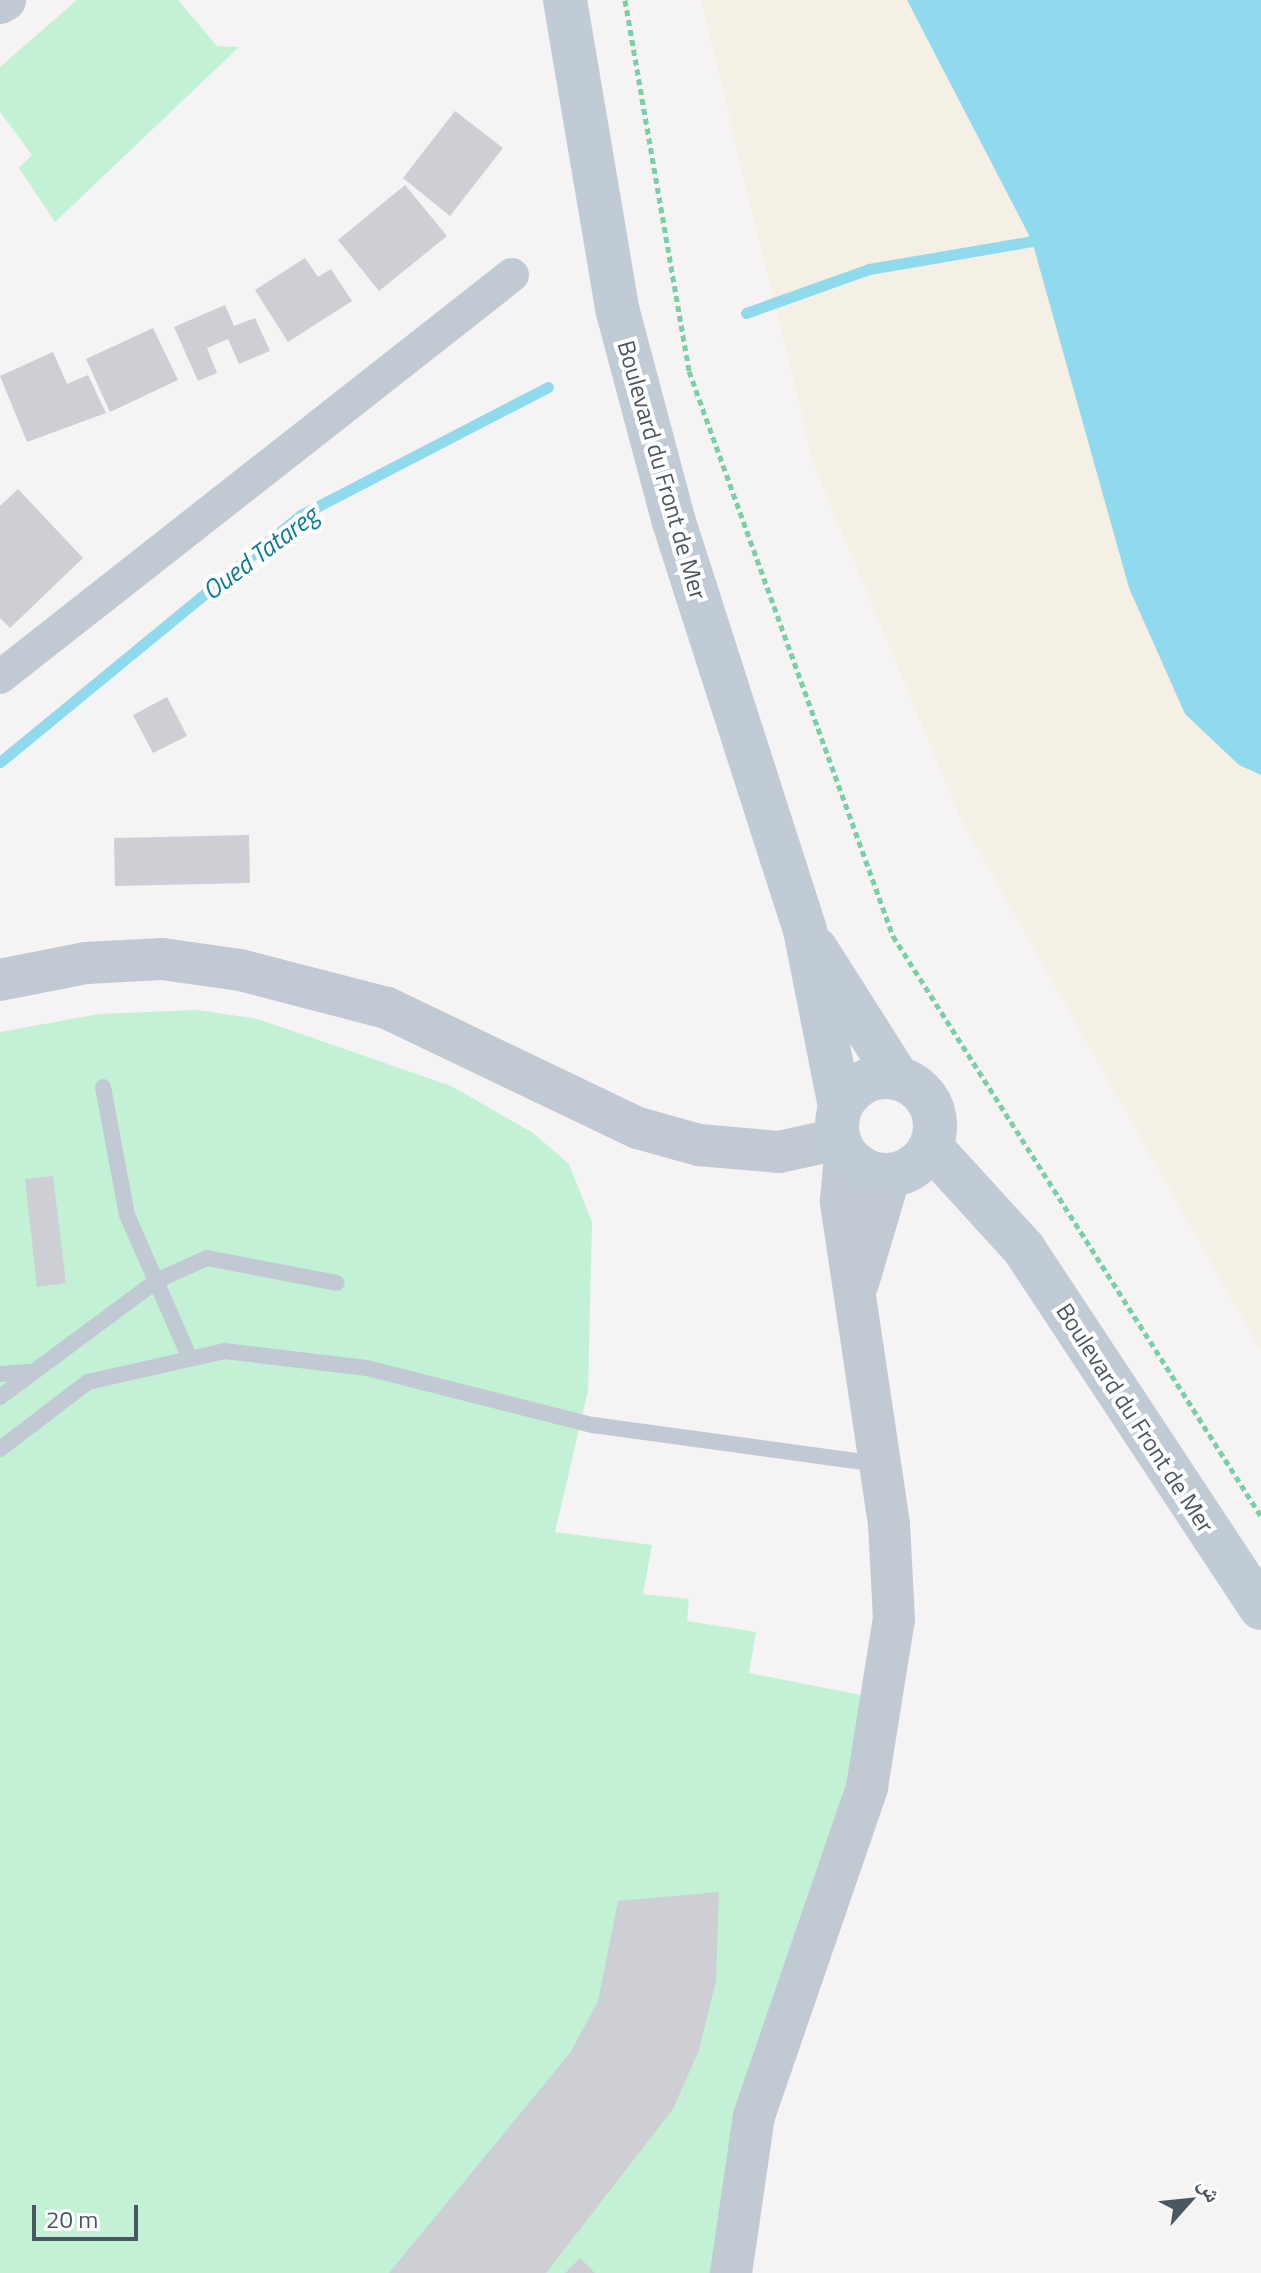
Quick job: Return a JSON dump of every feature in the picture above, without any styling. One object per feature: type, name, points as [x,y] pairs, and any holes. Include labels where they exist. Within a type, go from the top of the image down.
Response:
[{"type":"main road","name":"Boulevard du Front de Mer","points":[[565,0],[593,182],[644,415],[805,930]]},
{"type":"main road","points":[[805,930],[898,1078],[930,1105],[931,1147],[914,1166],[890,1175],[858,1167],[841,1133],[805,930]]},
{"type":"main road","points":[[841,1133],[864,1081],[898,1078]]},
{"type":"main road","name":"Boulevard du Front de Mer","points":[[931,1147],[1009,1229],[1261,1608]]},
{"type":"street","points":[[0,677],[512,275]]},
{"type":"street","points":[[0,980],[86,963],[147,960],[240,970],[387,1008],[638,1128],[683,1141],[779,1152],[841,1133],[841,1201],[881,1465],[894,1619],[884,1707],[867,1787],[754,2116],[731,2273]]},
{"type":"street","points":[[855,1291],[890,1175]]},
{"type":"lane","points":[[103,1087],[127,1215],[189,1356]]},
{"type":"lane","points":[[0,1397],[156,1281],[207,1258],[337,1283]]},
{"type":"lane","points":[[0,1449],[88,1382],[189,1356],[224,1351],[311,1358],[593,1425],[881,1465]]},
{"type":"lane","points":[[0,1374],[31,1372]]},
{"type":"path","points":[[625,0],[689,371],[893,936],[1261,1516]]},
{"type":"green space","points":[[77,0],[178,0],[217,46],[239,47],[55,222],[19,168],[32,155],[0,112],[0,67]]},
{"type":"green space","points":[[197,1010],[258,1019],[451,1086],[533,1133],[569,1164],[592,1222],[588,1391],[555,1532],[652,1545],[643,1594],[689,1599],[687,1621],[756,1632],[749,1673],[866,1696],[862,1772],[713,2273],[0,2273],[0,1032],[99,1014]]},
{"type":"sand","points":[[701,0],[907,0],[1032,241],[1129,588],[1238,765],[1261,775],[1261,1351],[962,821],[814,465]]},
{"type":"water","points":[[907,0],[1261,0],[1261,775],[1239,765],[1185,714],[1129,588],[1032,241]]},
{"type":"building","points":[[455,111],[503,148],[450,216],[403,178]]},
{"type":"building","points":[[405,185],[447,236],[379,291],[338,240]]},
{"type":"building","points":[[305,258],[318,277],[331,269],[352,301],[288,342],[255,290]]},
{"type":"building","points":[[225,305],[234,326],[255,318],[270,351],[239,364],[228,339],[207,348],[217,373],[198,381],[174,327]]},
{"type":"building","points":[[153,328],[178,380],[110,412],[86,359]]},
{"type":"building","points":[[53,352],[67,384],[88,375],[106,413],[27,442],[0,376]]},
{"type":"building","points":[[18,489],[83,558],[10,628],[0,618],[0,506]]},
{"type":"building","points":[[167,697],[187,736],[153,753],[133,715]]},
{"type":"building","points":[[249,835],[250,883],[115,886],[114,838]]},
{"type":"building","points":[[53,1176],[66,1283],[37,1287],[25,1179]]},
{"type":"building","points":[[719,1892],[716,1981],[699,2050],[673,2109],[546,2273],[389,2273],[570,2053],[598,2001],[618,1901]]},
{"type":"building","points":[[580,2258],[595,2273],[565,2273]]},
{"type":"waterway","points":[[746,313],[869,269],[1032,241]]},
{"type":"waterway","name":"Oued Tatareg","points":[[0,762],[301,515],[548,387]]}]
